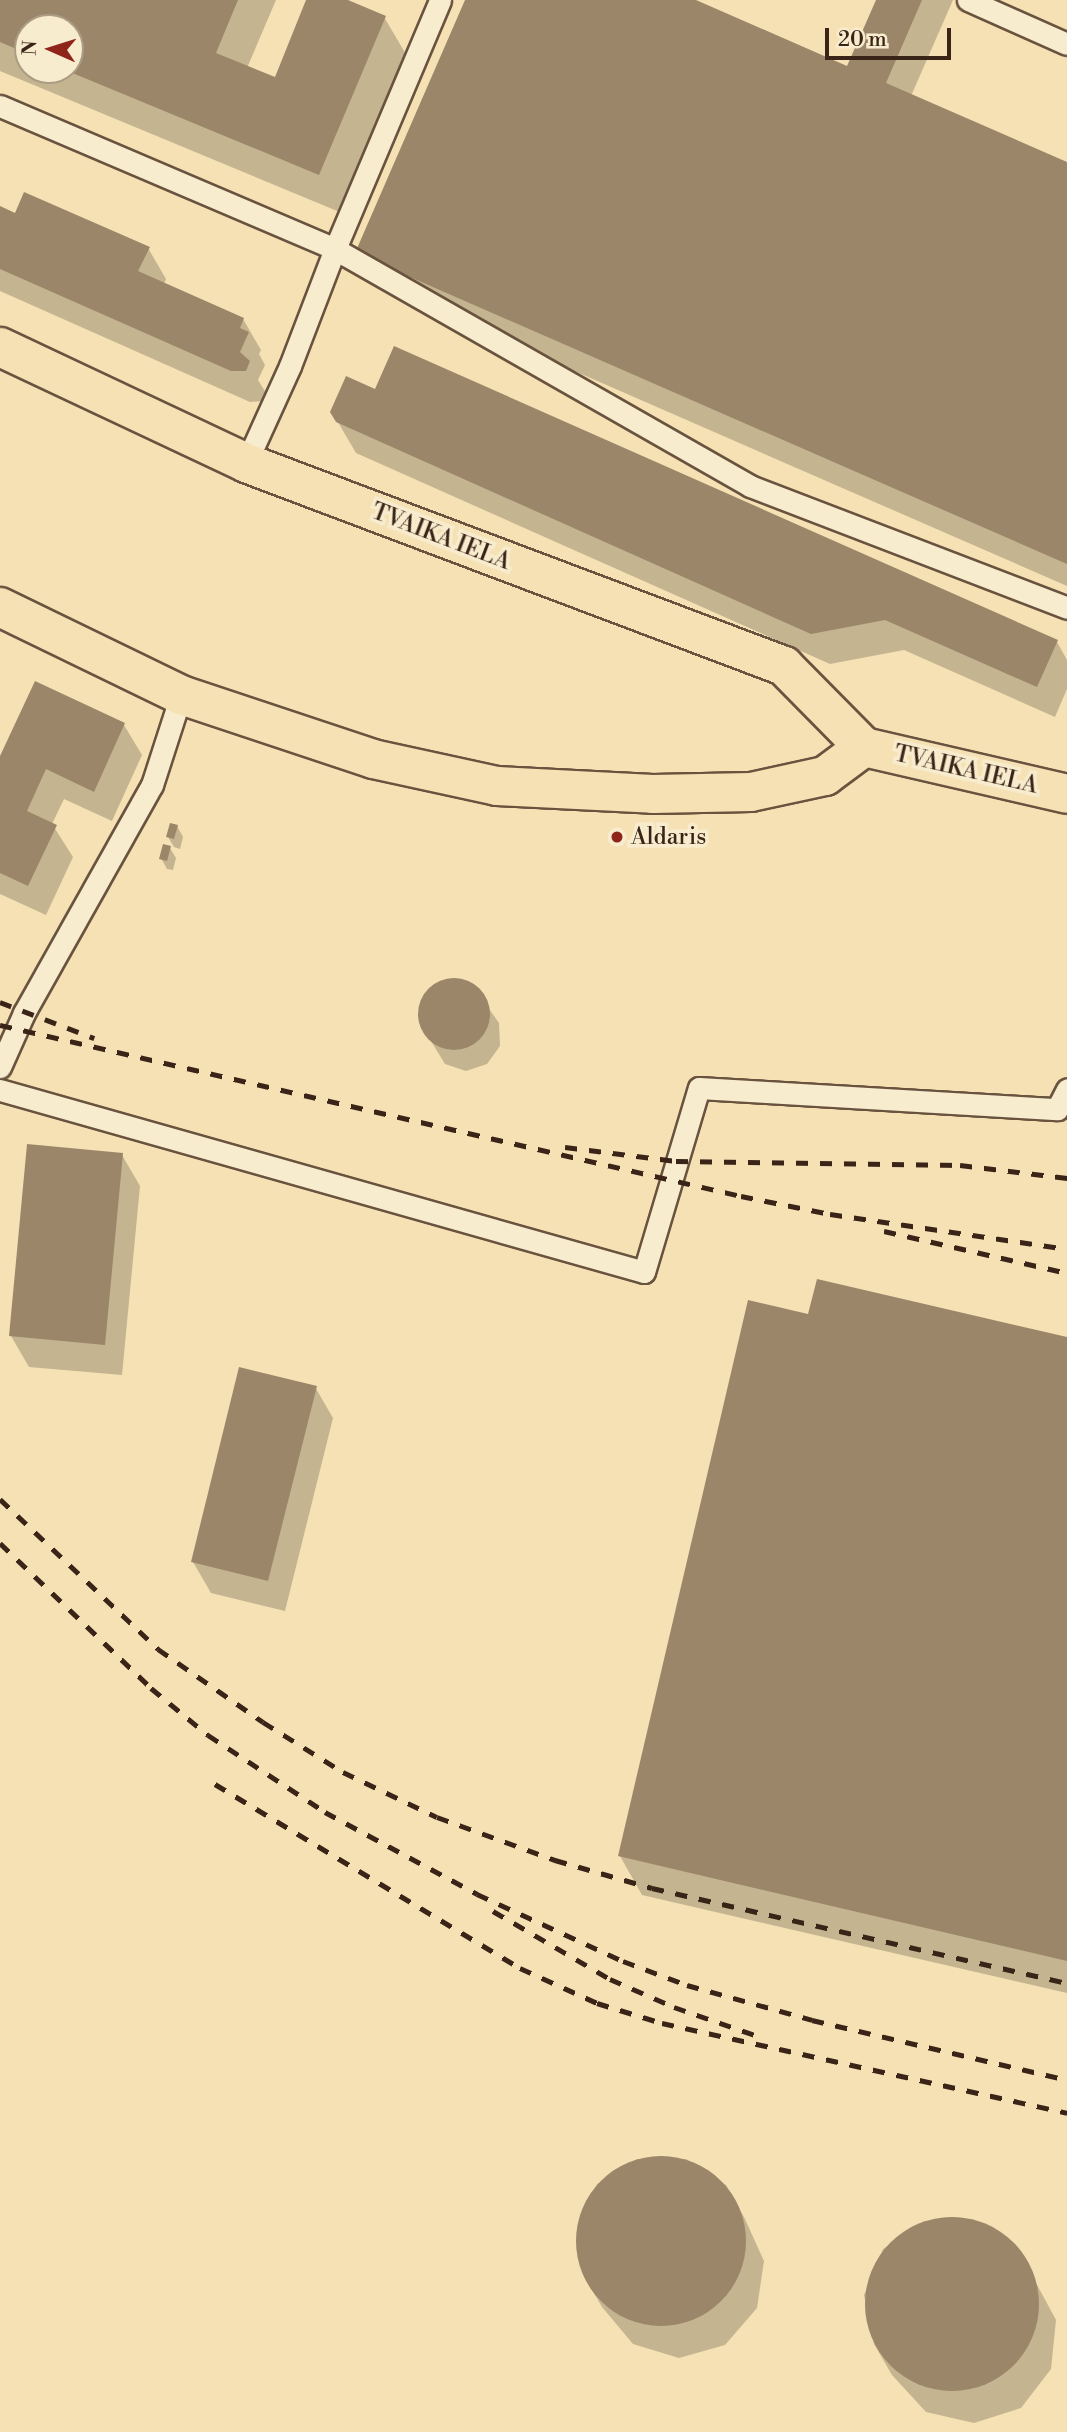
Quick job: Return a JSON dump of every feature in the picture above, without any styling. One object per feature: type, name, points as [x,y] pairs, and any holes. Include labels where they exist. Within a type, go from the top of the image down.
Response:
[{"type":"main road","name":"TVAIKA IELA","points":[[0,347],[246,463],[784,666],[864,747],[1067,794]]},
{"type":"main road","name":"TVAIKA IELA","points":[[7,618],[181,695],[373,759],[497,786],[653,794],[751,792],[825,776],[864,747]]},
{"type":"lane","points":[[246,463],[290,366],[335,249],[440,0]]},
{"type":"lane","points":[[968,0],[1067,44]]},
{"type":"lane","points":[[0,106],[335,249],[750,486],[1067,608]]},
{"type":"lane","points":[[0,1067],[6,1042],[152,785],[181,695]]},
{"type":"lane","points":[[0,1090],[644,1272],[699,1088],[1057,1109],[1067,1089]]},
{"type":"building","points":[[0,0],[238,0],[216,53],[275,77],[306,0],[348,0],[386,16],[319,175],[84,78],[84,14],[14,14],[14,48],[0,42]]},
{"type":"building","points":[[465,0],[696,0],[847,66],[876,0],[922,0],[886,83],[1067,162],[1067,564],[355,253]]},
{"type":"building","points":[[24,192],[150,247],[138,271],[244,318],[240,328],[249,332],[240,352],[250,361],[246,371],[231,371],[0,269],[0,206],[15,213]]},
{"type":"building","points":[[394,346],[1058,640],[1037,687],[885,620],[811,634],[336,422],[330,412],[346,376],[375,389]]},
{"type":"building","points":[[35,681],[125,723],[94,792],[46,769],[27,811],[57,825],[28,886],[0,873],[0,756]]},
{"type":"building","points":[[170,823],[178,825],[174,839],[166,837]]},
{"type":"building","points":[[163,844],[171,846],[167,861],[159,859]]},
{"type":"building","points":[[461,978],[480,988],[488,1000],[488,1028],[480,1040],[468,1048],[447,1050],[428,1040],[420,1028],[418,1007],[428,988],[440,980]]},
{"type":"building","points":[[27,1144],[123,1153],[105,1345],[9,1336]]},
{"type":"building","points":[[817,1279],[1067,1337],[1067,1961],[618,1856],[748,1300],[808,1314]]},
{"type":"building","points":[[239,1367],[317,1386],[268,1581],[191,1562]]},
{"type":"building","points":[[661,2156],[693,2163],[721,2181],[739,2209],[746,2241],[739,2273],[721,2301],[693,2319],[661,2326],[629,2319],[601,2301],[583,2273],[576,2241],[583,2209],[601,2181],[629,2163]]},
{"type":"building","points":[[952,2217],[985,2224],[1014,2242],[1032,2271],[1039,2304],[1032,2337],[1014,2366],[985,2384],[952,2391],[919,2384],[890,2366],[872,2337],[865,2304],[872,2271],[890,2242],[919,2224]]},
{"type":"railway","points":[[0,1002],[94,1038]]},
{"type":"railway","points":[[0,1025],[741,1196],[830,1214],[1067,1249]]},
{"type":"railway","points":[[565,1147],[676,1161],[960,1165],[1067,1178]]},
{"type":"railway","points":[[884,1231],[1067,1273]]},
{"type":"railway","points":[[0,1499],[158,1649],[263,1722],[343,1772],[437,1817],[555,1860],[652,1888],[1067,1983]]},
{"type":"railway","points":[[0,1543],[151,1688],[208,1735],[325,1812],[477,1894],[623,1961],[687,1985],[812,2020],[1067,2080]]},
{"type":"railway","points":[[215,1784],[520,1968],[597,2003],[662,2023],[1067,2113]]},
{"type":"railway","points":[[493,1911],[610,1979],[674,2007],[755,2035]]},
{"type":"place","name":"Aldaris","points":[[617,837]]}]
